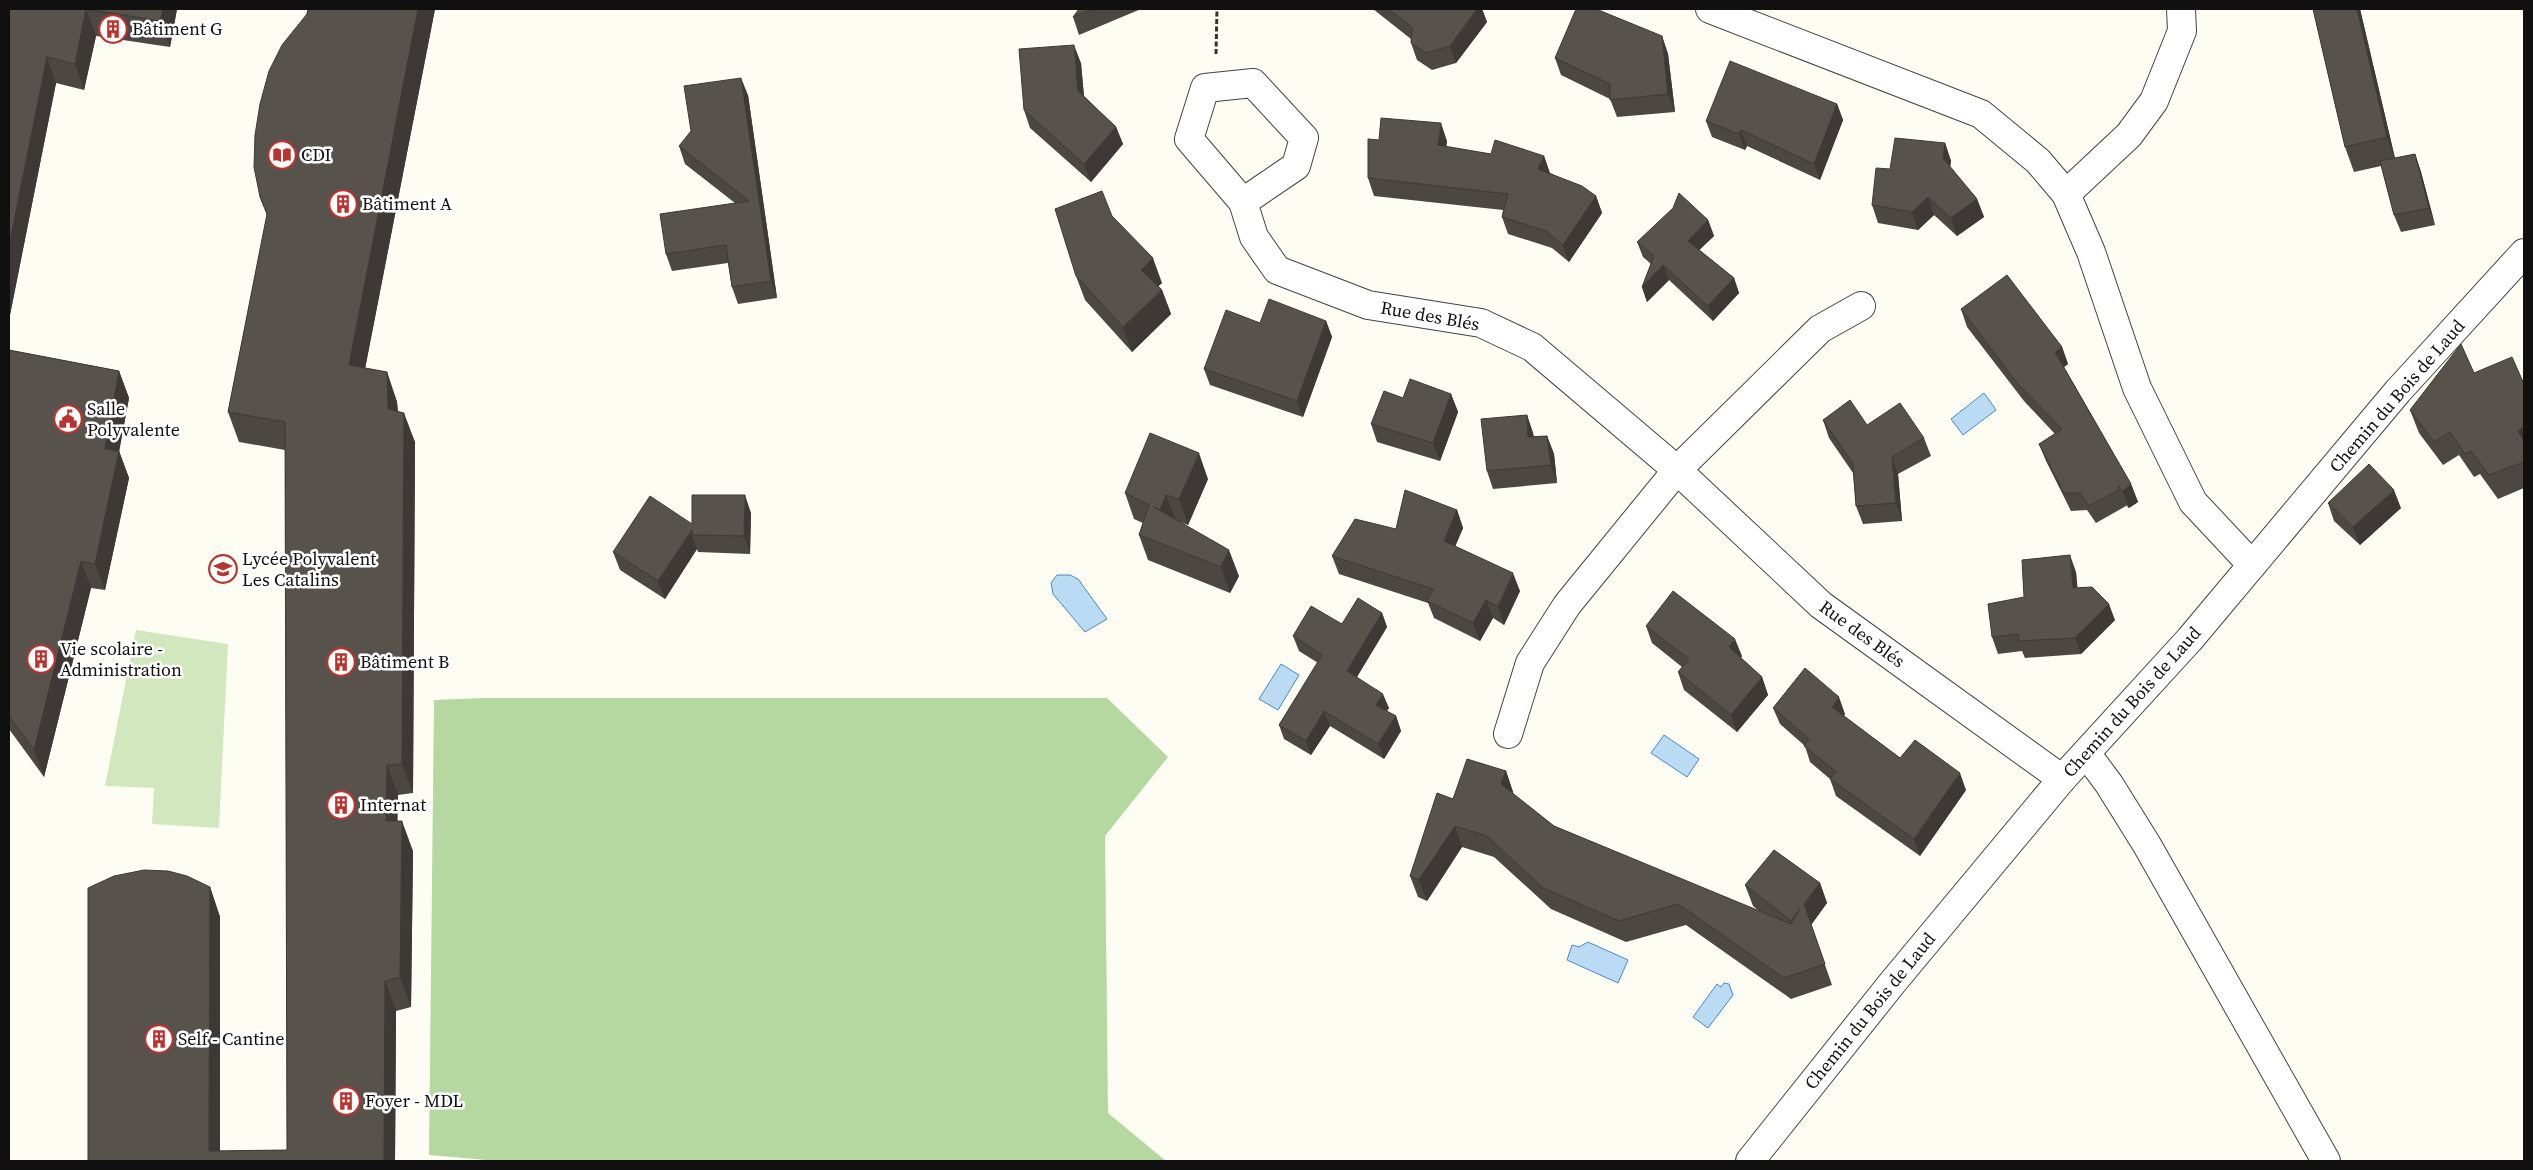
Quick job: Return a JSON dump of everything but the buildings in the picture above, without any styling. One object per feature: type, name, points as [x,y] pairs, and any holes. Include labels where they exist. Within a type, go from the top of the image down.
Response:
[{"type":"street","points":[[1710,9],[1981,114],[2038,161],[2066,194],[2092,252],[2137,388],[2193,502],[2252,565]]},
{"type":"street","points":[[2066,194],[2129,135],[2154,101],[2182,31],[2181,9]]},
{"type":"street","name":"Rue des Blés","points":[[1243,202],[1296,166],[1304,138],[1253,83],[1205,88],[1190,139],[1243,202],[1254,237],[1277,270],[1368,305],[1482,323],[1532,347],[1677,470],[1821,605],[2062,779]]},
{"type":"street","name":"Chemin du Bois de Laud","points":[[1750,1161],[1886,990],[2062,779],[2190,639],[2398,391],[2524,253]]},
{"type":"street","points":[[1508,734],[1530,663],[1568,605],[1677,470],[1820,329],[1861,306]]},
{"type":"street","points":[[2086,753],[2110,784],[2147,844],[2326,1161]]},
{"type":"path","points":[[1217,9],[1215,62],[1220,86]]},
{"type":"green space","points":[[136,630],[228,644],[219,828],[152,824],[154,788],[105,786]]},
{"type":"green space","points":[[483,698],[1107,698],[1168,757],[1105,836],[1108,1113],[1166,1161],[498,1161],[429,1155],[434,700]]},
{"type":"water","points":[[1984,393],[1996,410],[1963,435],[1951,419]]},
{"type":"water","points":[[1057,575],[1070,575],[1078,579],[1107,619],[1085,632],[1053,594],[1051,583]]},
{"type":"water","points":[[1281,664],[1299,675],[1278,710],[1259,699]]},
{"type":"water","points":[[1664,735],[1699,759],[1687,777],[1651,753]]},
{"type":"water","points":[[1588,942],[1628,960],[1618,983],[1567,960],[1572,945],[1579,947]]},
{"type":"water","points":[[1724,983],[1729,984],[1733,995],[1708,1028],[1693,1017],[1717,984],[1721,987]]},
{"type":"place","name":"Bâtiment G","points":[[113,29]]},
{"type":"place","name":"CDI","points":[[282,155]]},
{"type":"place","name":"Bâtiment A","points":[[343,204]]},
{"type":"place","name":"Salle Polyvalente","points":[[68,419]]},
{"type":"place","name":"Lycée Polyvalent Les Catalins","points":[[223,569]]},
{"type":"place","name":"Vie scolaire - Administration","points":[[41,659]]},
{"type":"place","name":"Bâtiment B","points":[[341,662]]},
{"type":"place","name":"Internat","points":[[341,805]]},
{"type":"place","name":"Self - Cantine","points":[[159,1039]]},
{"type":"place","name":"Foyer - MDL","points":[[346,1101]]}]
